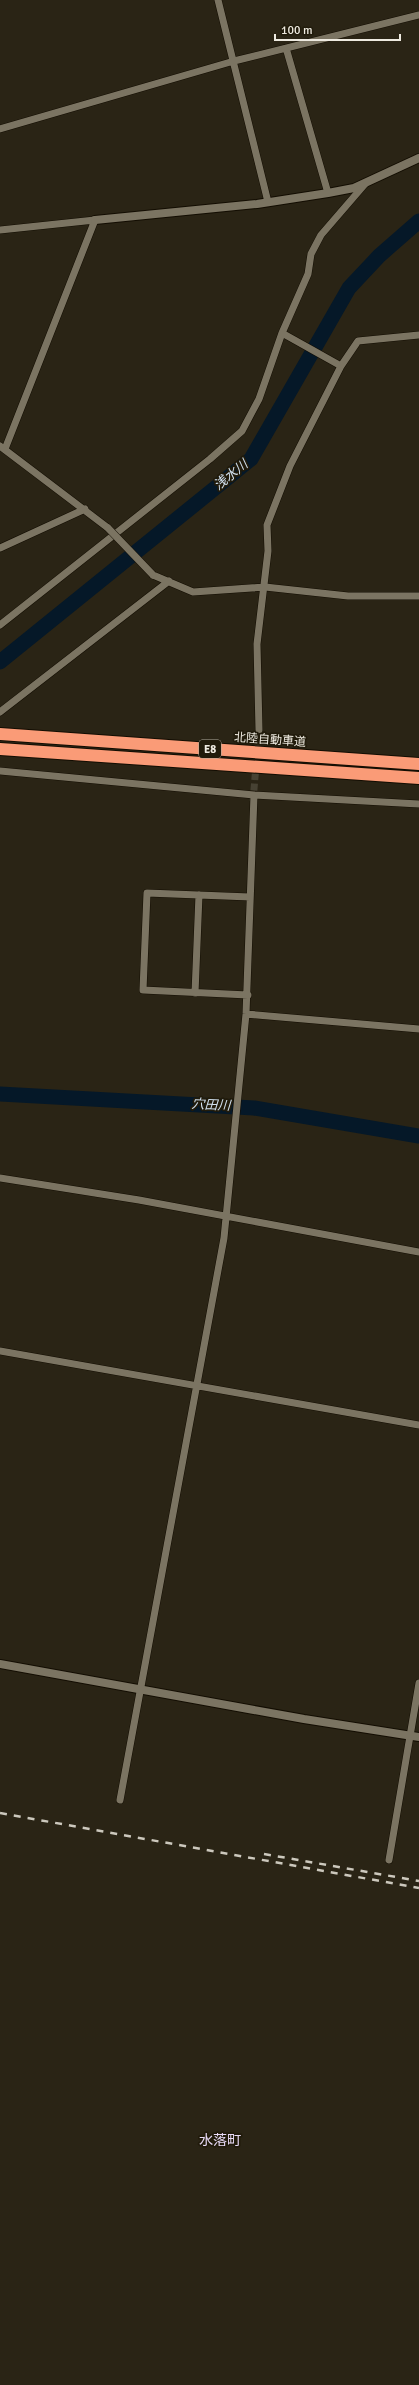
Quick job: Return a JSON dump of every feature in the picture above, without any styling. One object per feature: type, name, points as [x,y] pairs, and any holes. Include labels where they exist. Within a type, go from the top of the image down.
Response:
[{"type":"highway","name":"北陸自動車道","points":[[0,734],[419,764]]},
{"type":"highway","name":"E8","points":[[0,749],[419,778]]},
{"type":"street","points":[[218,0],[268,202]]},
{"type":"street","points":[[0,129],[234,61],[419,15]]},
{"type":"street","points":[[286,48],[328,193]]},
{"type":"street","points":[[0,230],[268,202],[328,193],[354,188],[419,158]]},
{"type":"street","points":[[0,625],[239,434],[259,399],[282,333],[308,274],[311,254],[321,235],[366,182]]},
{"type":"street","points":[[95,220],[2,447],[108,528],[153,574],[193,592],[264,587],[348,596],[419,596]]},
{"type":"street","points":[[282,333],[338,365]]},
{"type":"street","points":[[258,730],[257,644],[268,552],[267,525],[290,466],[338,365],[358,341],[419,335]]},
{"type":"street","points":[[0,548],[85,509]]},
{"type":"street","points":[[0,712],[169,581]]},
{"type":"street","points":[[0,771],[254,794],[419,804]]},
{"type":"street","points":[[252,805],[254,794]]},
{"type":"street","points":[[120,1800],[198,1386],[218,1275],[226,1216],[248,995],[254,794]]},
{"type":"street","points":[[248,995],[143,990],[147,893],[250,897]]},
{"type":"street","points":[[195,993],[199,895]]},
{"type":"street","points":[[246,1014],[419,1029]]},
{"type":"street","points":[[0,1178],[226,1216],[419,1252]]},
{"type":"street","points":[[0,1350],[419,1425]]},
{"type":"street","points":[[0,1664],[304,1719],[415,1736]]},
{"type":"street","points":[[389,1860],[415,1736],[419,1683]]},
{"type":"waterway","name":"浅水川","points":[[0,662],[251,459],[349,288],[379,256],[419,221]]},
{"type":"waterway","name":"穴田川","points":[[0,1094],[254,1108],[419,1136]]},
{"type":"tunnel","points":[[253,801],[259,730]]},
{"type":"railway","points":[[0,1813],[419,1888]]},
{"type":"railway","points":[[264,1854],[419,1881]]},
{"type":"district","name":"水落町","points":[[220,2140]]}]
